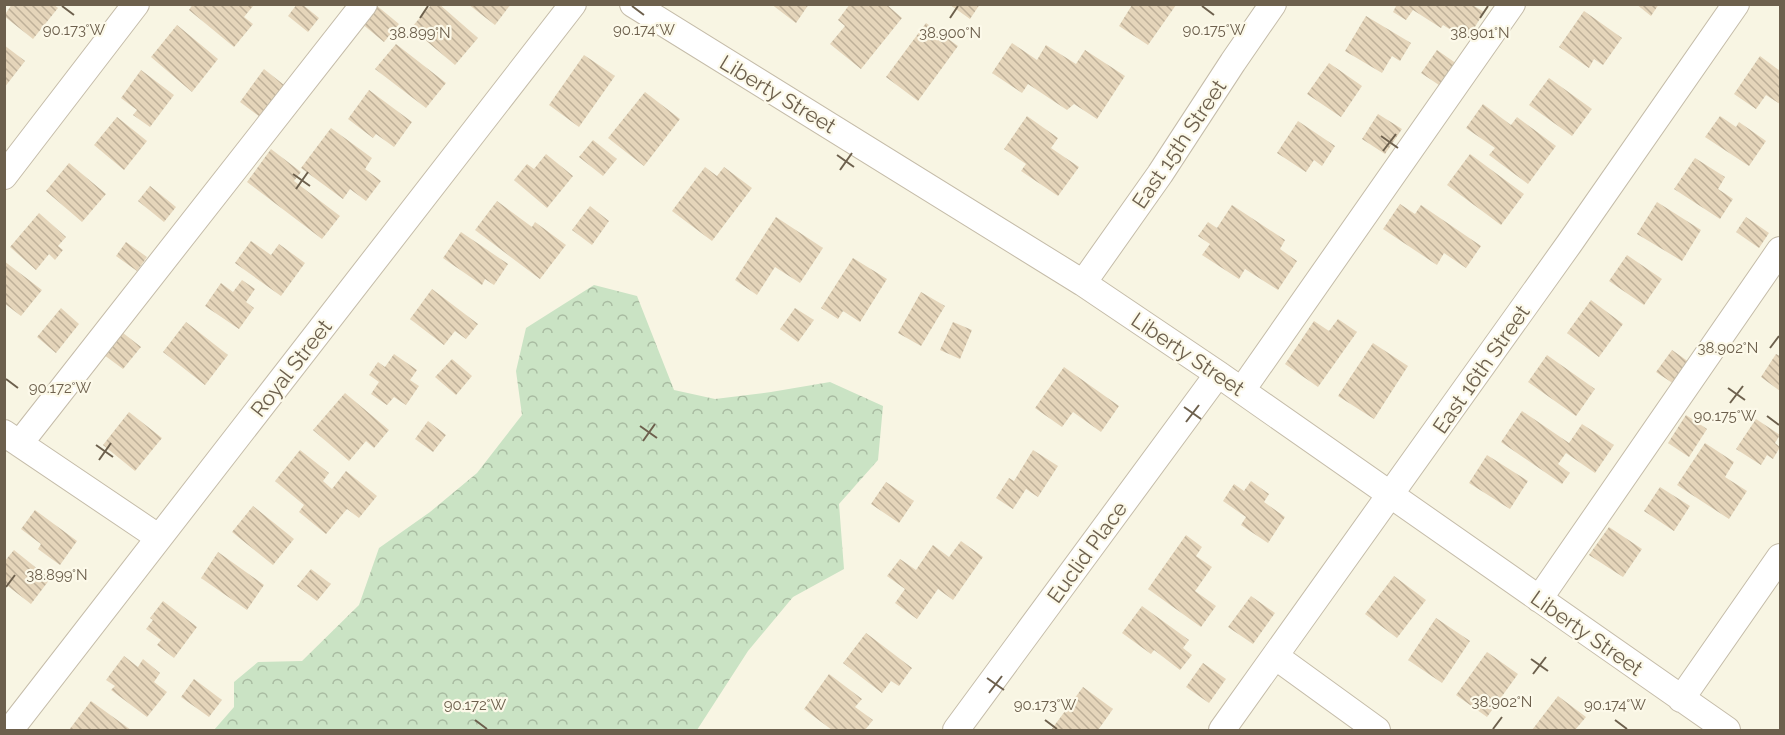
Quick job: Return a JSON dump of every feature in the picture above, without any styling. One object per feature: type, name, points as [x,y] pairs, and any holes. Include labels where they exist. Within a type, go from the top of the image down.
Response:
[{"type":"street","points":[[4,176],[136,4]]},
{"type":"street","points":[[158,537],[12,438],[364,4]]},
{"type":"street","name":"Royal Street","points":[[10,730],[573,4]]},
{"type":"street","name":"Liberty Street","points":[[633,4],[660,12],[1083,283],[1242,390],[1681,699],[1713,727]]},
{"type":"street","name":"East 15th Street","points":[[1083,283],[1160,174],[1274,4]]},
{"type":"street","points":[[1242,390],[1512,4]]},
{"type":"street","name":"East 16th Street","points":[[1222,730],[1736,4]]},
{"type":"street","points":[[1539,599],[1780,250]]},
{"type":"street","name":"Euclid Place","points":[[956,730],[1218,374]]},
{"type":"street","points":[[1681,699],[1780,557]]},
{"type":"street","points":[[1275,656],[1377,730]]},
{"type":"green space","points":[[594,285],[637,296],[674,390],[715,399],[830,382],[883,406],[878,460],[839,504],[844,569],[793,597],[748,651],[697,730],[214,730],[234,707],[234,682],[258,662],[302,661],[359,605],[379,548],[430,512],[477,473],[522,415],[516,371],[526,328]]},
{"type":"building","points":[[12,4],[53,4],[58,8],[33,39],[4,16]]},
{"type":"building","points":[[193,4],[251,4],[253,6],[244,17],[253,24],[234,47],[189,10]]},
{"type":"building","points":[[297,4],[302,4],[319,18],[308,32],[288,16]]},
{"type":"building","points":[[432,4],[439,4],[478,38],[455,65],[411,28]]},
{"type":"building","points":[[468,4],[511,4],[495,25]]},
{"type":"building","points":[[771,4],[809,4],[796,23]]},
{"type":"building","points":[[850,4],[886,4],[902,18],[861,69],[830,44],[845,26],[838,20]]},
{"type":"building","points":[[949,4],[980,4],[970,19]]},
{"type":"building","points":[[1397,4],[1471,4],[1484,12],[1467,40],[1443,25],[1441,28],[1413,10],[1406,20],[1393,12]]},
{"type":"building","points":[[1636,4],[1659,4],[1651,16]]},
{"type":"building","points":[[376,5],[399,24],[384,42],[361,23]]},
{"type":"building","points":[[1132,5],[1176,5],[1148,45],[1119,26]]},
{"type":"building","points":[[1584,11],[1622,38],[1603,65],[1594,59],[1589,68],[1559,47]]},
{"type":"building","points":[[1366,16],[1411,43],[1400,61],[1392,56],[1382,73],[1345,51]]},
{"type":"building","points":[[926,23],[958,46],[918,101],[886,77]]},
{"type":"building","points":[[177,25],[218,59],[192,92],[151,57]]},
{"type":"building","points":[[1012,43],[1037,60],[1046,45],[1076,64],[1085,50],[1125,76],[1097,119],[1074,104],[1067,110],[1028,84],[1022,93],[992,73]]},
{"type":"building","points":[[396,44],[446,83],[426,108],[375,69]]},
{"type":"building","points":[[4,45],[25,61],[4,88]]},
{"type":"building","points":[[1437,50],[1457,64],[1442,87],[1421,73]]},
{"type":"building","points":[[584,55],[615,76],[579,127],[549,105]]},
{"type":"building","points":[[1760,56],[1780,71],[1780,104],[1766,95],[1756,109],[1734,94]]},
{"type":"building","points":[[1329,63],[1362,86],[1341,117],[1307,94]]},
{"type":"building","points":[[264,69],[284,85],[260,117],[240,102]]},
{"type":"building","points":[[141,70],[174,95],[150,127],[133,115],[137,110],[121,98]]},
{"type":"building","points":[[1549,78],[1592,109],[1572,136],[1529,105]]},
{"type":"building","points":[[369,90],[412,122],[394,147],[376,134],[373,138],[348,119]]},
{"type":"building","points":[[645,92],[680,119],[644,166],[608,138]]},
{"type":"building","points":[[1483,104],[1511,125],[1517,117],[1556,146],[1528,184],[1489,155],[1495,148],[1466,128]]},
{"type":"building","points":[[1378,114],[1402,129],[1385,154],[1362,139]]},
{"type":"building","points":[[1027,116],[1058,138],[1051,148],[1079,167],[1058,196],[1021,171],[1026,164],[1004,149]]},
{"type":"building","points":[[1720,116],[1736,127],[1739,122],[1766,141],[1749,166],[1705,137]]},
{"type":"building","points":[[117,117],[147,141],[124,170],[94,145]]},
{"type":"building","points":[[1298,121],[1335,146],[1322,166],[1314,160],[1306,172],[1277,153]]},
{"type":"building","points":[[331,128],[372,158],[365,169],[381,181],[366,201],[350,189],[343,199],[301,168]]},
{"type":"building","points":[[593,140],[617,159],[603,176],[579,157]]},
{"type":"building","points":[[271,149],[301,172],[294,181],[340,216],[322,239],[247,182]]},
{"type":"building","points":[[546,154],[573,176],[547,208],[514,180],[527,164],[534,169]]},
{"type":"building","points":[[1470,154],[1524,194],[1501,225],[1447,185]]},
{"type":"building","points":[[1695,158],[1725,177],[1718,189],[1733,199],[1720,219],[1674,189]]},
{"type":"building","points":[[69,163],[106,194],[82,222],[46,191]]},
{"type":"building","points":[[705,167],[717,176],[724,167],[752,188],[712,241],[672,211]]},
{"type":"building","points":[[150,186],[176,207],[164,222],[138,201]]},
{"type":"building","points":[[497,201],[532,227],[535,222],[566,245],[540,279],[475,230]]},
{"type":"building","points":[[1657,202],[1701,230],[1682,261],[1637,234]]},
{"type":"building","points":[[1400,204],[1415,214],[1421,205],[1481,246],[1466,268],[1444,253],[1437,265],[1383,229]]},
{"type":"building","points":[[1232,205],[1285,240],[1280,249],[1297,261],[1278,290],[1245,269],[1239,279],[1202,255],[1210,244],[1198,236],[1208,222],[1217,228]]},
{"type":"building","points":[[590,206],[609,221],[592,245],[572,230]]},
{"type":"building","points":[[39,213],[66,237],[58,246],[63,250],[55,260],[49,254],[36,270],[10,247]]},
{"type":"building","points":[[776,217],[823,248],[800,283],[775,267],[757,295],[735,280]]},
{"type":"building","points":[[1746,217],[1769,233],[1759,248],[1736,232]]},
{"type":"building","points":[[461,232],[508,264],[494,285],[485,279],[482,285],[443,258]]},
{"type":"building","points":[[251,241],[271,255],[279,244],[305,263],[281,296],[235,263]]},
{"type":"building","points":[[126,242],[147,257],[137,271],[116,256]]},
{"type":"building","points":[[1627,255],[1662,279],[1644,305],[1609,281]]},
{"type":"building","points":[[853,258],[887,279],[860,322],[843,311],[838,319],[821,308]]},
{"type":"building","points":[[4,261],[42,290],[21,316],[4,303]]},
{"type":"building","points":[[242,280],[255,289],[246,302],[254,308],[239,329],[205,306],[221,283],[233,292]]},
{"type":"building","points":[[432,289],[478,324],[466,339],[455,331],[444,345],[410,319]]},
{"type":"building","points":[[921,292],[945,306],[921,346],[898,333]]},
{"type":"building","points":[[1591,300],[1623,324],[1599,357],[1567,333]]},
{"type":"building","points":[[61,308],[79,324],[56,353],[37,337]]},
{"type":"building","points":[[795,308],[814,320],[798,342],[780,329]]},
{"type":"building","points":[[1338,319],[1357,332],[1318,387],[1285,364],[1314,321],[1329,331]]},
{"type":"building","points":[[186,322],[228,355],[205,385],[163,352]]},
{"type":"building","points":[[953,322],[972,330],[960,359],[940,350]]},
{"type":"building","points":[[118,329],[141,347],[123,369],[100,352]]},
{"type":"building","points":[[1373,343],[1408,366],[1374,419],[1338,396]]},
{"type":"building","points":[[1672,350],[1689,362],[1674,384],[1656,372]]},
{"type":"building","points":[[394,354],[417,370],[410,380],[419,386],[406,405],[394,397],[387,405],[371,394],[379,382],[369,375],[378,362],[385,367]]},
{"type":"building","points":[[1776,354],[1780,356],[1780,391],[1761,377]]},
{"type":"building","points":[[1547,355],[1595,389],[1576,416],[1528,382]]},
{"type":"building","points":[[452,359],[472,376],[456,395],[435,377]]},
{"type":"building","points":[[1064,367],[1119,406],[1101,432],[1073,412],[1062,427],[1035,408]]},
{"type":"building","points":[[345,393],[389,430],[374,448],[366,441],[349,461],[313,430]]},
{"type":"building","points":[[1522,411],[1569,443],[1582,424],[1614,445],[1595,473],[1566,453],[1558,464],[1570,473],[1562,484],[1501,442]]},
{"type":"building","points":[[129,412],[162,438],[135,471],[103,445]]},
{"type":"building","points":[[1686,415],[1707,429],[1689,457],[1668,443]]},
{"type":"building","points":[[1756,419],[1780,435],[1775,443],[1780,447],[1773,459],[1767,455],[1761,465],[1736,449]]},
{"type":"building","points":[[428,421],[446,435],[433,452],[415,439]]},
{"type":"building","points":[[1705,443],[1734,462],[1725,477],[1747,491],[1729,519],[1677,485]]},
{"type":"building","points":[[300,450],[329,473],[323,481],[332,489],[346,471],[377,496],[359,518],[347,509],[326,534],[299,512],[304,505],[275,481]]},
{"type":"building","points":[[1033,450],[1058,466],[1038,497],[1026,489],[1013,509],[996,498],[1009,478],[1014,481]]},
{"type":"building","points":[[1487,455],[1528,481],[1510,509],[1469,483]]},
{"type":"building","points":[[1251,481],[1269,494],[1264,502],[1285,517],[1268,543],[1241,525],[1246,517],[1223,501],[1234,484],[1244,491]]},
{"type":"building","points":[[886,482],[914,501],[899,523],[871,504]]},
{"type":"building","points":[[1660,487],[1690,506],[1674,531],[1644,511]]},
{"type":"building","points":[[253,506],[294,539],[273,565],[232,532]]},
{"type":"building","points":[[35,510],[77,541],[60,565],[38,549],[41,544],[21,529]]},
{"type":"building","points":[[1609,527],[1642,549],[1623,577],[1589,555]]},
{"type":"building","points":[[1186,535],[1202,547],[1196,556],[1212,567],[1195,591],[1216,606],[1201,627],[1148,589]]},
{"type":"building","points":[[961,541],[983,557],[953,600],[938,589],[917,619],[895,603],[905,589],[887,576],[900,559],[916,570],[933,545],[949,557]]},
{"type":"building","points":[[14,550],[50,579],[31,604],[4,583],[4,562]]},
{"type":"building","points":[[218,552],[264,585],[247,610],[201,578]]},
{"type":"building","points":[[311,569],[331,584],[317,601],[297,586]]},
{"type":"building","points":[[1394,576],[1426,600],[1397,638],[1365,614]]},
{"type":"building","points":[[1251,596],[1275,613],[1253,644],[1228,627]]},
{"type":"building","points":[[163,601],[197,627],[174,658],[157,645],[161,640],[146,629],[153,620],[150,618]]},
{"type":"building","points":[[1142,606],[1189,640],[1183,648],[1192,655],[1180,670],[1154,650],[1151,654],[1122,633]]},
{"type":"building","points":[[1436,618],[1470,641],[1442,683],[1408,660]]},
{"type":"building","points":[[866,633],[912,668],[899,686],[891,681],[882,693],[843,663]]},
{"type":"building","points":[[1487,652],[1518,674],[1487,717],[1456,695]]},
{"type":"building","points":[[124,656],[138,667],[143,659],[160,673],[154,682],[167,692],[147,717],[111,690],[115,686],[106,680]]},
{"type":"building","points":[[1203,663],[1226,679],[1209,703],[1186,687]]},
{"type":"building","points":[[829,674],[862,699],[855,707],[873,720],[865,730],[832,730],[804,709]]},
{"type":"building","points":[[194,679],[222,700],[209,717],[181,697]]},
{"type":"building","points":[[1083,687],[1113,709],[1098,730],[1051,730]]},
{"type":"building","points":[[1558,696],[1586,717],[1575,730],[1532,730]]},
{"type":"building","points":[[91,701],[131,730],[69,730]]}]
